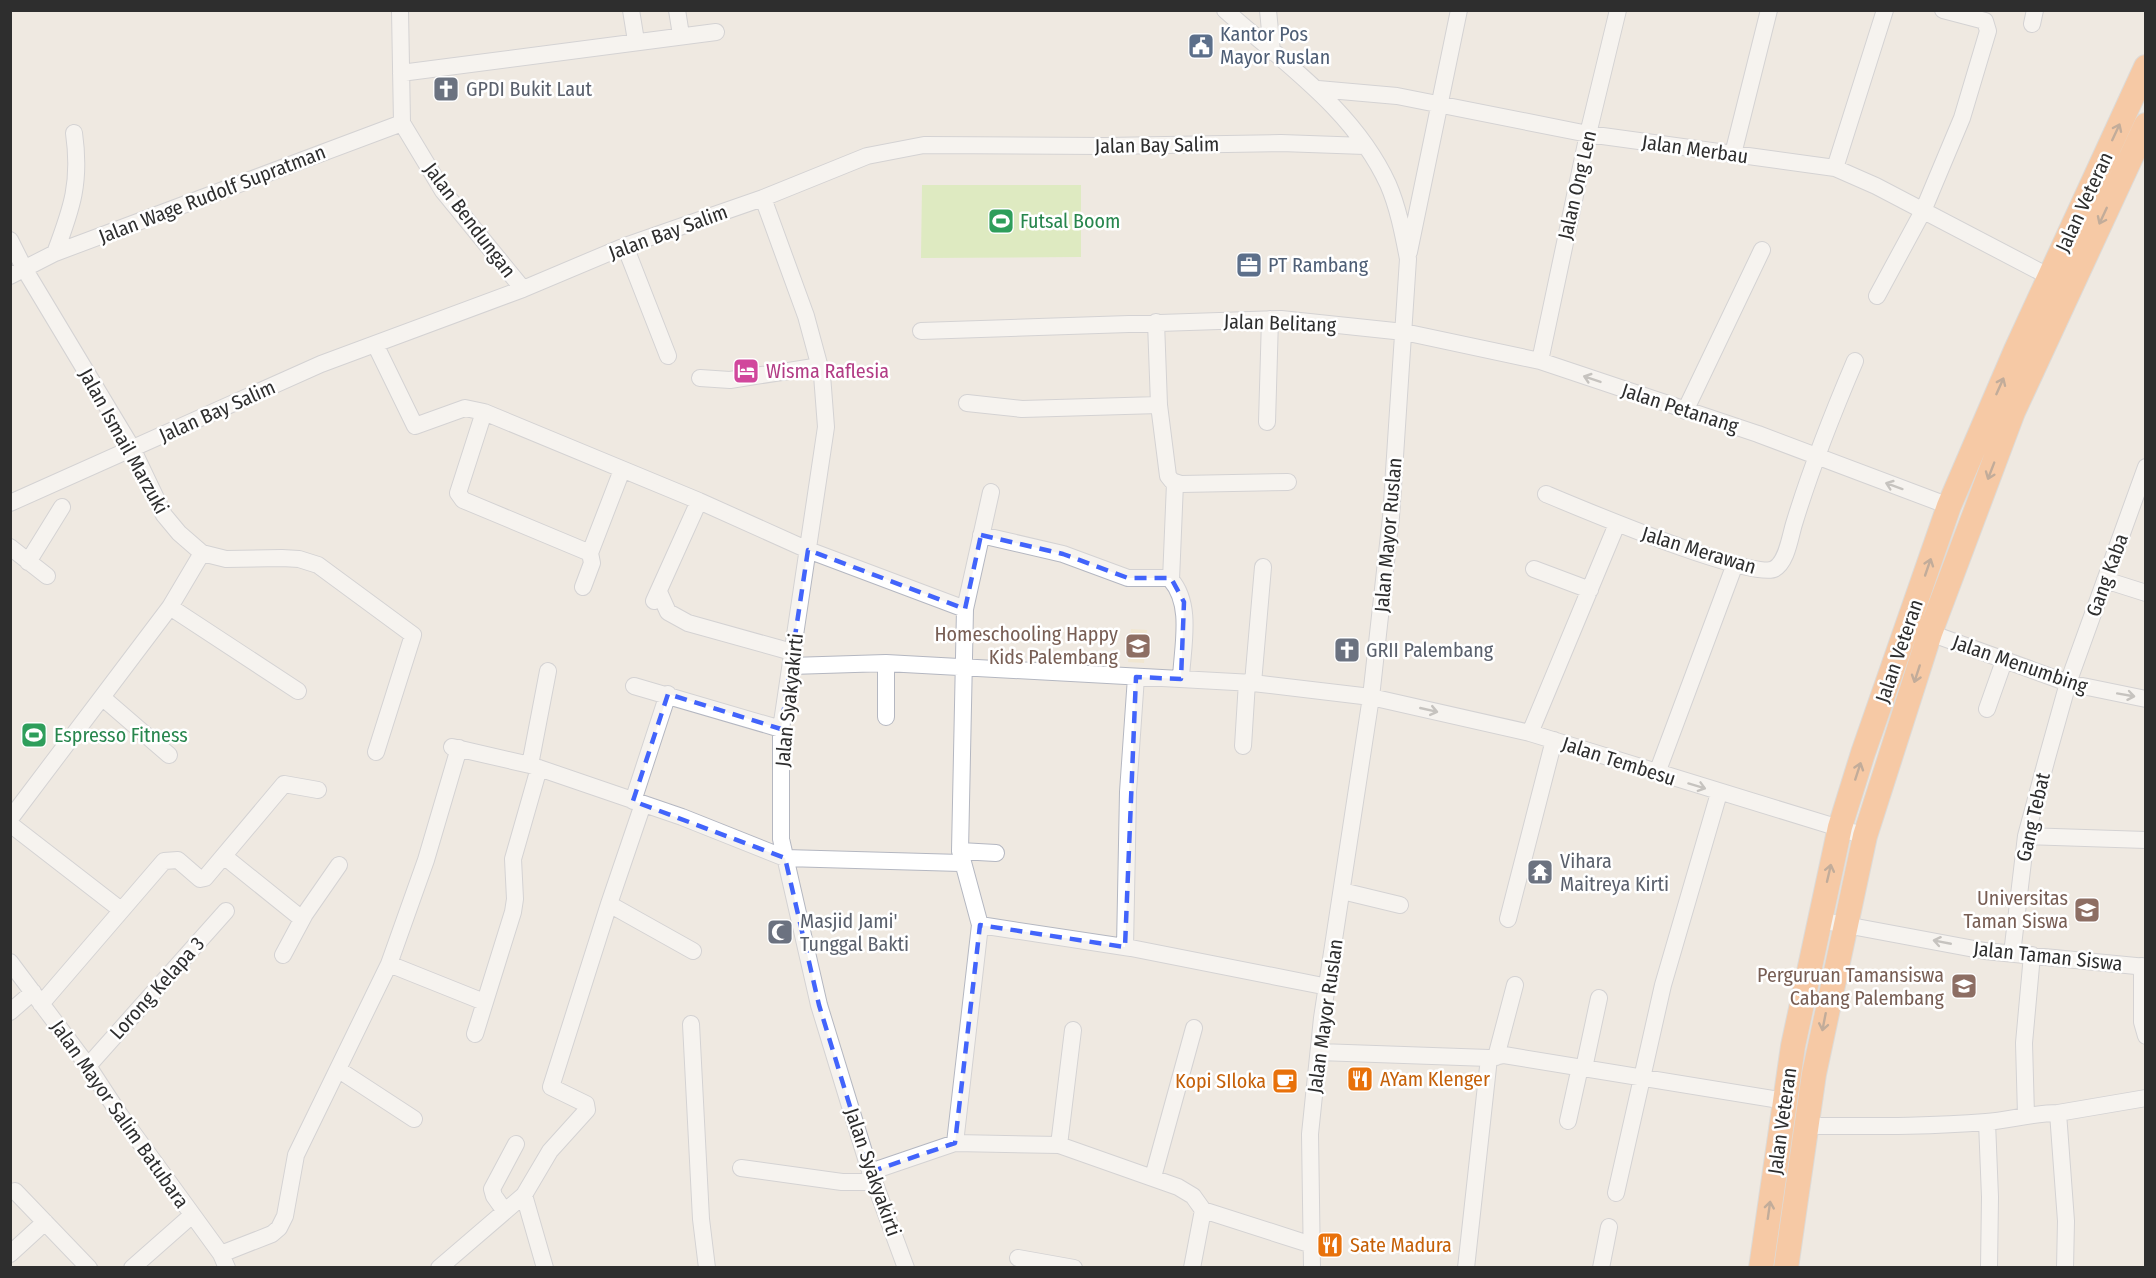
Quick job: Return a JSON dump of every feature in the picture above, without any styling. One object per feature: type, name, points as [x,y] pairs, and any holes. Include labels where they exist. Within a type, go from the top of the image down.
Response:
[{"type":"highway","name":"Jalan Veteran","points":[[1761,1268],[1793,1046],[1840,827],[1949,506],[2145,67]]},
{"type":"highway","name":"Jalan Veteran","points":[[1786,1268],[1807,1126],[1844,923],[1865,836],[1930,633],[2013,412],[2145,125]]},
{"type":"street","name":"Jalan Bendungan","points":[[400,10],[402,123],[443,191],[523,289]]},
{"type":"street","points":[[631,10],[636,41]]},
{"type":"street","points":[[677,10],[681,35]]},
{"type":"street","name":"Jalan Mayor Ruslan","points":[[1226,10],[1272,52],[1318,89],[1365,146],[1388,183],[1400,219],[1408,259],[1391,517],[1371,697],[1328,987],[1310,1134],[1312,1268]]},
{"type":"street","points":[[1268,10],[1272,52]]},
{"type":"street","points":[[1408,259],[1459,10]]},
{"type":"street","name":"Jalan Ong Len","points":[[1540,361],[1588,134],[1618,10]]},
{"type":"street","points":[[1733,154],[1768,10]]},
{"type":"street","points":[[1835,168],[1885,10]]},
{"type":"street","points":[[1877,296],[1923,211],[1962,118],[1989,29],[1986,21],[1943,10]]},
{"type":"street","points":[[401,73],[716,32]]},
{"type":"street","name":"Jalan Merbau","points":[[1318,89],[1397,96],[1588,134],[1835,168],[1876,186],[2050,277]]},
{"type":"street","name":"Jalan Wage Rudolf Supratman","points":[[18,273],[55,253],[402,123]]},
{"type":"street","points":[[55,253],[77,189],[78,159],[74,133]]},
{"type":"street","name":"Jalan Bay Salim","points":[[10,504],[321,364],[523,289],[625,246],[763,198],[867,156],[924,145],[1281,143],[1365,146]]},
{"type":"street","name":"Jalan Syakyakirti","points":[[763,198],[806,316],[820,366],[826,427],[781,729],[781,839],[819,1005],[872,1177],[906,1268]]},
{"type":"street","name":"Jalan Ismail Marzuki","points":[[10,240],[18,273],[132,448],[164,515],[178,533],[202,553],[226,559],[299,559],[318,565],[413,635],[376,752]]},
{"type":"street","points":[[625,246],[669,356]]},
{"type":"street","points":[[1685,411],[1762,250]]},
{"type":"street","points":[[1267,422],[1270,319]]},
{"type":"street","name":"Jalan Belitang","points":[[921,331],[1270,319],[1404,332]]},
{"type":"street","points":[[1156,322],[1158,405],[1168,476],[1176,483],[1288,482]]},
{"type":"street","name":"Jalan Petanang","points":[[1404,332],[1540,361],[1758,434],[1949,506]]},
{"type":"street","points":[[375,344],[415,426],[465,408],[484,412],[699,501],[808,550],[965,609]]},
{"type":"street","name":"Jalan Merawan","points":[[1546,494],[1617,524],[1735,564],[1762,571],[1775,568],[1780,563],[1815,456],[1855,362]]},
{"type":"street","points":[[700,378],[736,379],[820,366]]},
{"type":"street","points":[[967,403],[1022,409],[1158,405]]},
{"type":"street","points":[[484,412],[459,496],[463,500],[590,554]]},
{"type":"street","name":"Gang Kaba","points":[[2068,684],[2145,468]]},
{"type":"street","points":[[583,587],[592,563],[590,554],[622,470]]},
{"type":"street","points":[[1176,483],[1171,578],[1184,602],[1180,679]]},
{"type":"street","points":[[955,1143],[980,925],[961,857],[965,609],[992,492]]},
{"type":"street","name":"Jalan Tembesu","points":[[699,501],[656,599],[668,612],[688,623],[792,659],[1250,683],[1371,697],[1530,733],[1719,793],[1865,836]]},
{"type":"street","points":[[28,562],[62,507]]},
{"type":"street","points":[[1530,733],[1617,524]]},
{"type":"street","points":[[981,536],[1063,554],[1128,578],[1171,578]]},
{"type":"street","points":[[10,547],[47,576]]},
{"type":"street","points":[[10,819],[170,607],[202,553]]},
{"type":"street","points":[[1657,773],[1735,564]]},
{"type":"street","points":[[1243,746],[1263,567]]},
{"type":"street","points":[[1534,569],[1590,590]]},
{"type":"street","points":[[2105,580],[2145,593]]},
{"type":"street","points":[[170,607],[298,691]]},
{"type":"street","name":"Jalan Menumbing","points":[[1930,633],[2068,684],[2145,699]]},
{"type":"street","points":[[1987,709],[2004,660]]},
{"type":"street","points":[[886,663],[886,717]]},
{"type":"street","points":[[475,1034],[513,912],[515,899],[513,859],[535,767],[548,671]]},
{"type":"street","points":[[1125,948],[1128,792],[1136,677]]},
{"type":"street","name":"Gang Tebat","points":[[2012,954],[2026,836],[2068,684]]},
{"type":"street","points":[[634,686],[668,694],[781,729]]},
{"type":"street","points":[[439,1268],[524,1195],[550,1151],[587,1110],[585,1104],[551,1087],[609,904],[668,694]]},
{"type":"street","points":[[103,698],[169,755]]},
{"type":"street","points":[[1508,919],[1554,740]]},
{"type":"street","points":[[224,1261],[272,1234],[279,1228],[285,1216],[296,1155],[339,1070],[388,964],[426,860],[455,748],[535,767],[785,858],[961,857],[996,854]]},
{"type":"street","points":[[10,1012],[37,998],[164,861],[178,860],[203,879],[225,857],[284,784],[318,790]]},
{"type":"street","points":[[1616,1193],[1663,986],[1719,793]]},
{"type":"street","points":[[10,824],[121,910]]},
{"type":"street","points":[[2026,836],[2145,840]]},
{"type":"street","points":[[225,857],[302,919]]},
{"type":"street","points":[[283,955],[302,919],[339,866]]},
{"type":"street","points":[[1342,891],[1400,905]]},
{"type":"street","points":[[609,904],[693,951]]},
{"type":"street","name":"Lorong Kelapa 3","points":[[88,1066],[226,911]]},
{"type":"street","name":"Jalan Taman Siswa","points":[[1819,920],[2012,954],[2144,967]]},
{"type":"street","points":[[980,925],[1125,948],[1328,987]]},
{"type":"street","points":[[2026,1115],[2024,1043],[2032,955]]},
{"type":"street","name":"Jalan Mayor Salim Batubara","points":[[10,962],[88,1066],[224,1261]]},
{"type":"street","points":[[388,964],[484,1002]]},
{"type":"street","points":[[2144,967],[2142,1022],[2145,1036]]},
{"type":"street","points":[[1466,1268],[1492,1058],[1515,985]]},
{"type":"street","points":[[1568,1121],[1599,998]]},
{"type":"street","points":[[691,1024],[701,1219],[707,1268]]},
{"type":"street","points":[[1153,1177],[1194,1028]]},
{"type":"street","points":[[1059,1145],[1073,1030]]},
{"type":"street","points":[[1319,1052],[1492,1058],[1504,1055],[1785,1101]]},
{"type":"street","points":[[339,1070],[414,1119]]},
{"type":"street","points":[[1807,1126],[1907,1126],[1987,1122],[2145,1098]]},
{"type":"street","points":[[2058,1113],[2066,1221],[2065,1268]]},
{"type":"street","points":[[1987,1122],[1990,1197],[1989,1268]]},
{"type":"street","points":[[741,1168],[842,1182],[872,1177],[955,1143],[1059,1145],[1153,1177],[1192,1196],[1203,1210],[1312,1245]]},
{"type":"street","points":[[504,1210],[492,1189],[516,1144]]},
{"type":"street","points":[[15,1191],[89,1268]]},
{"type":"street","points":[[524,1195],[545,1268]]},
{"type":"street","points":[[1192,1268],[1203,1210]]},
{"type":"street","points":[[132,1268],[192,1216]]},
{"type":"street","points":[[10,1254],[45,1222]]},
{"type":"street","points":[[1605,1267],[1609,1227]]},
{"type":"street","points":[[1018,1258],[1074,1268]]},
{"type":"highlighted area","points":[[981,535],[1063,554],[1128,578],[1171,578],[1179,589],[1184,602],[1181,679],[1136,677],[1125,947],[980,925],[955,1143],[870,1172],[819,1005],[785,858],[633,801],[668,694],[781,729],[808,550],[965,609]]},
{"type":"shaded area","name":"Homeschooling Happy Kids Palembang","points":[[1131,629],[1147,630],[1144,663],[1128,662]]},
{"type":"green space","name":"Futsal Boom","points":[[922,185],[1081,185],[1081,257],[921,258]]},
{"type":"place","name":"Kantor Pos Mayor Ruslan","points":[[1201,46]]},
{"type":"place","name":"GPDI Bukit Laut","points":[[446,89]]},
{"type":"place","name":"Futsal Boom","points":[[1001,221]]},
{"type":"place","name":"PT Rambang","points":[[1249,265]]},
{"type":"place","name":"Wisma Raflesia","points":[[746,371]]},
{"type":"place","name":"Homeschooling Happy Kids Palembang","points":[[1138,646]]},
{"type":"place","name":"GRII Palembang","points":[[1347,650]]},
{"type":"place","name":"Espresso Fitness","points":[[34,735]]},
{"type":"place","name":"Vihara Maitreya Kirti","points":[[1540,872]]},
{"type":"place","name":"Universitas Taman Siswa","points":[[2087,910]]},
{"type":"place","name":"Masjid Jami' Tunggal Bakti","points":[[780,932]]},
{"type":"place","name":"Perguruan Tamansiswa Cabang Palembang","points":[[1964,986]]},
{"type":"place","name":"AYam Klenger","points":[[1360,1079]]},
{"type":"place","name":"Kopi SIloka","points":[[1285,1081]]},
{"type":"place","name":"Sate Madura","points":[[1330,1245]]}]
